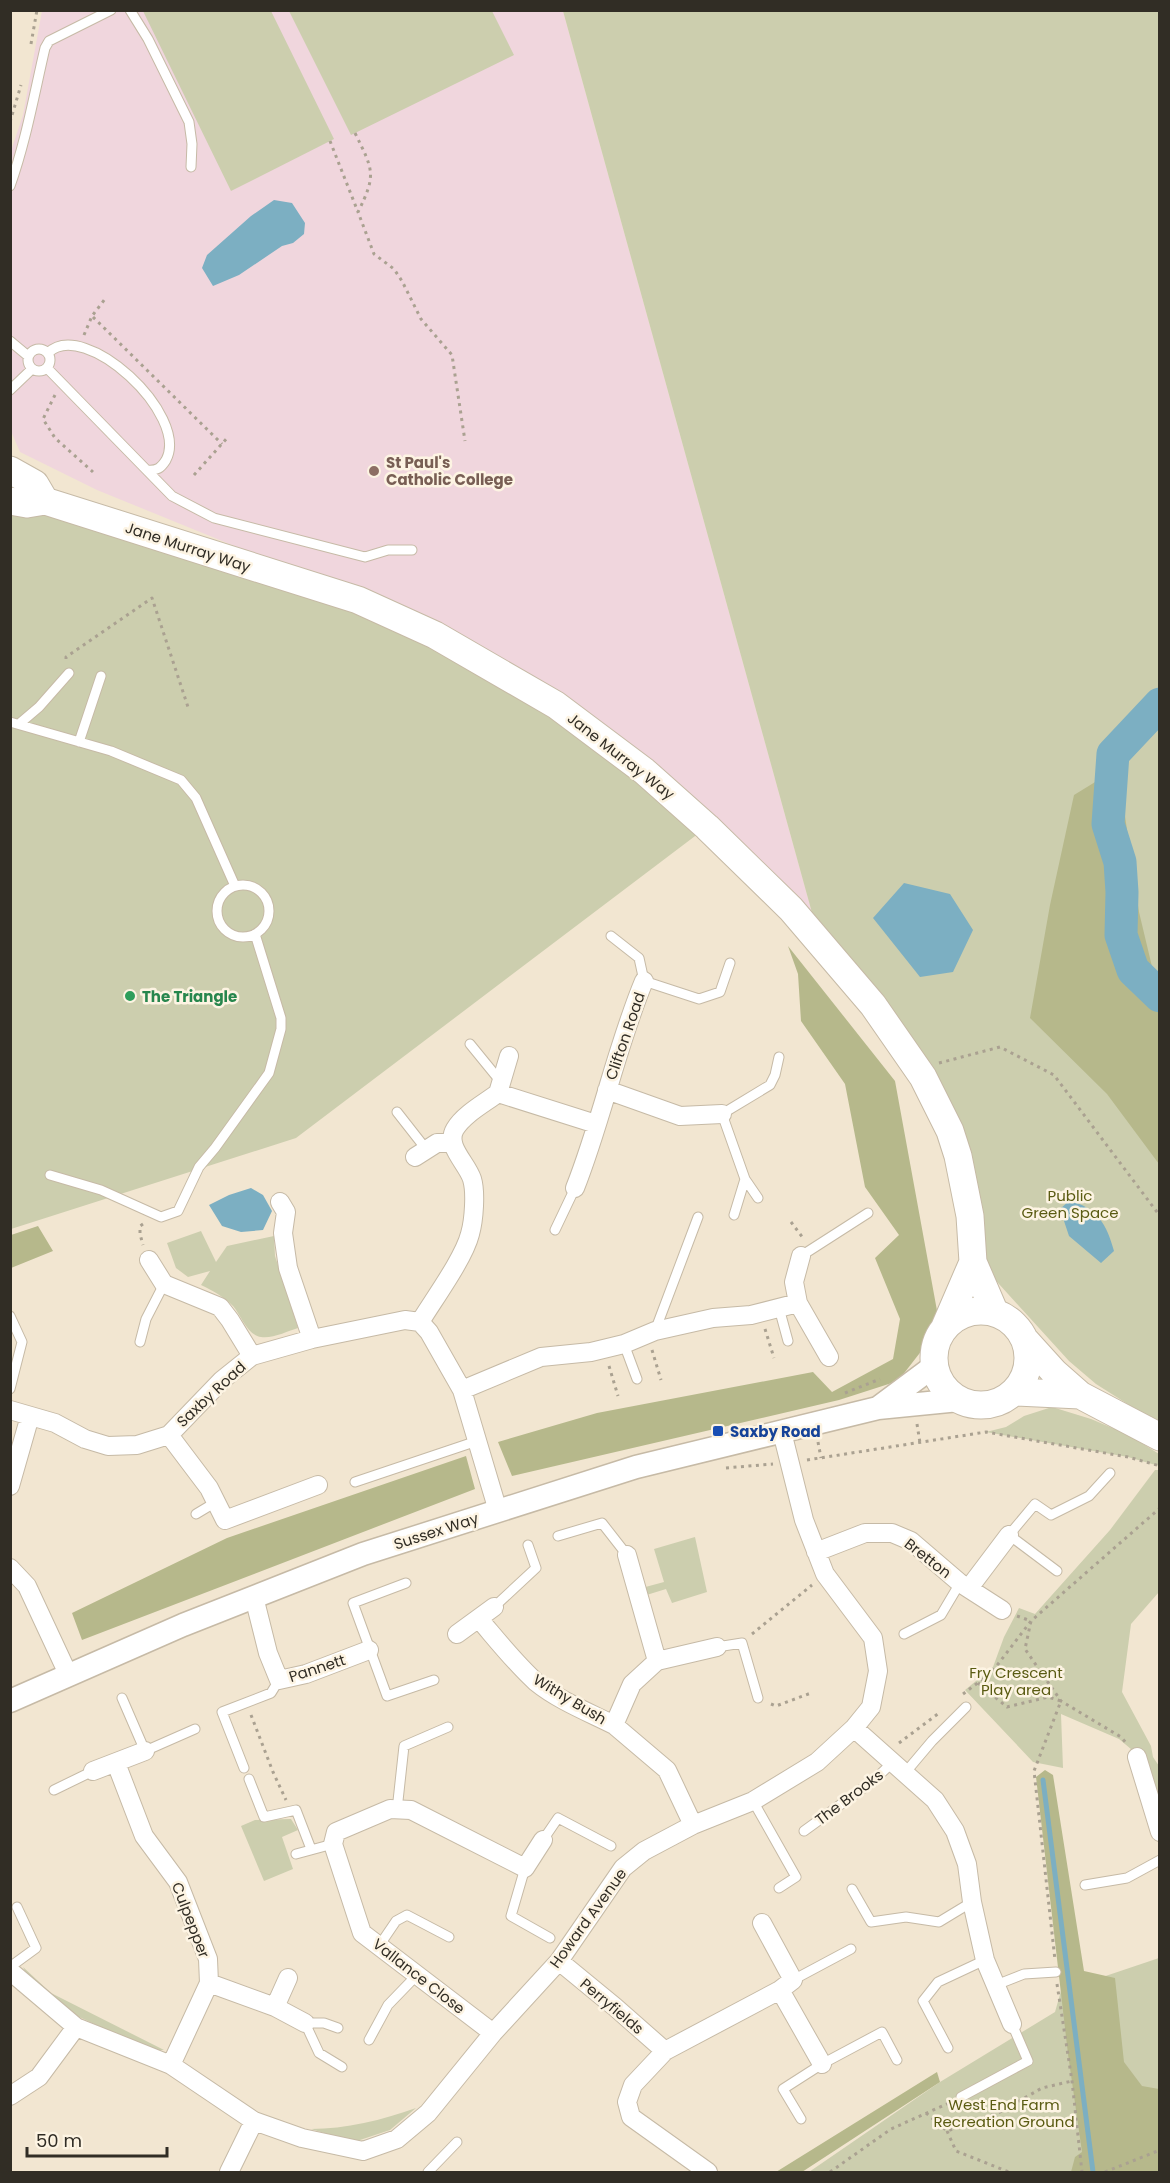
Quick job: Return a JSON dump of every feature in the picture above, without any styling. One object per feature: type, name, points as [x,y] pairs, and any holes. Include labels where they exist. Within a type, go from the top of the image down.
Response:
[{"type":"main road","points":[[10,470],[35,484],[45,501]]},
{"type":"main road","name":"Jane Murray Way","points":[[10,501],[27,504],[45,501],[358,600],[435,635],[556,705],[644,771],[707,827],[791,909],[873,1005],[917,1068],[950,1131],[958,1156],[970,1216],[973,1262],[995,1313]]},
{"type":"main road","name":"Jane Murray Way","points":[[944,1329],[973,1262]]},
{"type":"main road","points":[[1026,1341],[1029,1354],[1024,1381],[1016,1392],[1003,1401],[988,1406],[973,1406],[947,1392],[939,1380],[934,1366],[934,1353],[937,1341],[944,1329],[967,1313],[981,1311],[995,1313],[1008,1319],[1018,1328],[1026,1341],[1055,1373],[1080,1395],[1160,1437]]},
{"type":"main road","points":[[1016,1392],[1080,1395]]},
{"type":"street","name":"Clifton Road","points":[[575,1188],[589,1150],[633,1006],[644,981]]},
{"type":"street","points":[[498,1511],[462,1390],[429,1332],[420,1322],[462,1252],[470,1234],[473,1210],[472,1179],[453,1143],[454,1130],[499,1088],[509,1056]]},
{"type":"street","points":[[499,1088],[596,1124]]},
{"type":"street","name":"Clifton Road","points":[[607,1090],[680,1116],[722,1114]]},
{"type":"street","points":[[421,1153],[436,1143],[453,1143]]},
{"type":"street","points":[[280,1202],[286,1212],[283,1233],[288,1268],[312,1339]]},
{"type":"street","points":[[806,1253],[794,1282],[798,1303],[829,1357]]},
{"type":"street","points":[[149,1260],[164,1284],[220,1307],[252,1356]]},
{"type":"street","points":[[462,1390],[541,1357],[603,1349],[624,1344],[651,1333],[713,1318],[760,1313],[798,1303]]},
{"type":"street","name":"Saxby Road","points":[[10,1410],[55,1424],[108,1446],[137,1445],[169,1435],[222,1380],[252,1356],[312,1339],[405,1320],[420,1322]]},
{"type":"street","name":"Sussex Way","points":[[878,1408],[934,1366]]},
{"type":"street","name":"Sussex Way","points":[[10,1701],[68,1674],[363,1554],[636,1467],[878,1408],[959,1400]]},
{"type":"street","points":[[10,1486],[30,1416]]},
{"type":"street","name":"Howard Avenue","points":[[10,1969],[76,2027],[171,2065],[254,2121],[302,2138],[363,2151],[397,2139],[428,2113],[493,2033],[559,1961],[623,1868],[644,1851],[693,1825],[753,1801],[817,1762],[854,1728],[871,1707],[878,1671],[873,1638],[825,1574],[804,1520],[782,1432]]},
{"type":"street","points":[[169,1435],[209,1488],[225,1520],[318,1485]]},
{"type":"street","name":"Bretton","points":[[816,1552],[865,1533],[892,1533],[911,1541],[964,1586],[1002,1610]]},
{"type":"street","points":[[964,1586],[1010,1535]]},
{"type":"street","points":[[627,1555],[657,1661]]},
{"type":"street","points":[[10,1568],[27,1586],[68,1674]]},
{"type":"street","name":"Pannett","points":[[254,1597],[268,1653],[279,1680],[306,1674],[369,1650]]},
{"type":"street","points":[[457,1634],[494,1607]]},
{"type":"street","name":"Withy Bush","points":[[480,1619],[513,1659],[537,1683],[577,1707],[614,1725],[667,1770],[693,1825]]},
{"type":"street","name":"Withy Bush","points":[[614,1725],[632,1684],[657,1661],[717,1647]]},
{"type":"street","name":"The Brooks","points":[[854,1728],[935,1800],[955,1831],[967,1864],[972,1902],[985,1960],[1012,2024]]},
{"type":"street","points":[[93,1771],[145,1751]]},
{"type":"street","points":[[1137,1757],[1160,1832]]},
{"type":"street","name":"Culpepper","points":[[116,1763],[144,1836],[178,1882],[208,1959],[209,1983]]},
{"type":"street","points":[[333,1844],[336,1832],[390,1809],[411,1810],[525,1868],[543,1840]]},
{"type":"street","name":"Vallance Close","points":[[333,1844],[362,1933],[493,2033]]},
{"type":"street","points":[[762,1923],[822,2064]]},
{"type":"street","name":"Perryfields","points":[[559,1961],[665,2051]]},
{"type":"street","points":[[275,2007],[288,1978]]},
{"type":"street","points":[[171,2065],[209,1983],[275,2007],[305,2023]]},
{"type":"street","points":[[708,2172],[631,2117],[627,2102],[633,2085],[665,2051],[787,1985]]},
{"type":"street","points":[[10,2096],[39,2077],[76,2027]]},
{"type":"street","points":[[228,2172],[254,2121]]},
{"type":"lane","points":[[10,186],[25,142],[45,48],[49,40],[111,10]]},
{"type":"lane","points":[[130,10],[148,39],[189,122],[192,144],[190,167]]},
{"type":"lane","points":[[10,341],[28,356]]},
{"type":"lane","points":[[48,353],[62,346],[74,346],[100,355],[121,369],[150,398],[158,409],[165,427],[169,440],[169,454],[162,467],[154,471],[147,470]]},
{"type":"lane","points":[[35,349],[44,350],[50,358],[46,368],[42,371],[32,369],[28,365],[28,356],[35,349]]},
{"type":"lane","points":[[46,368],[172,496],[214,518],[365,557],[388,550],[412,550]]},
{"type":"lane","points":[[10,390],[32,369]]},
{"type":"lane","points":[[15,723],[39,707],[69,673]]},
{"type":"lane","points":[[79,742],[101,676]]},
{"type":"lane","points":[[15,723],[111,751],[181,780],[196,798],[235,886]]},
{"type":"lane","points":[[235,886],[253,887],[261,892],[266,900],[268,918],[262,928],[246,937],[235,936],[224,929],[218,919],[216,907],[221,896],[235,886]]},
{"type":"lane","points":[[50,1175],[101,1190],[161,1217],[178,1211],[200,1167],[269,1074],[281,1029],[281,1018],[255,934]]},
{"type":"lane","points":[[610,936],[639,958],[644,981],[699,999],[720,992],[730,963]]},
{"type":"lane","points":[[470,1044],[499,1088]]},
{"type":"lane","points":[[758,1198],[745,1179],[722,1114],[770,1085],[776,1075],[779,1057]]},
{"type":"lane","points":[[397,1112],[421,1153]]},
{"type":"lane","points":[[734,1215],[745,1179]]},
{"type":"lane","points":[[555,1230],[575,1188]]},
{"type":"lane","points":[[806,1253],[868,1213]]},
{"type":"lane","points":[[651,1333],[698,1217]]},
{"type":"lane","points":[[140,1342],[146,1319],[164,1284]]},
{"type":"lane","points":[[779,1308],[788,1341]]},
{"type":"lane","points":[[10,1316],[22,1342],[10,1389]]},
{"type":"lane","points":[[624,1344],[637,1380]]},
{"type":"lane","points":[[355,1482],[477,1441]]},
{"type":"lane","points":[[1057,1571],[1010,1535],[1035,1504],[1051,1515],[1089,1496],[1110,1473]]},
{"type":"lane","points":[[196,1514],[216,1502]]},
{"type":"lane","points":[[558,1536],[602,1523],[627,1555]]},
{"type":"lane","points":[[494,1607],[536,1568],[528,1545]]},
{"type":"lane","points":[[406,1583],[353,1603],[387,1696],[434,1680]]},
{"type":"lane","points":[[904,1634],[941,1615],[964,1586]]},
{"type":"lane","points":[[717,1647],[742,1643],[758,1698]]},
{"type":"lane","points":[[244,1768],[222,1712],[271,1693],[279,1680]]},
{"type":"lane","points":[[122,1698],[145,1751],[195,1729]]},
{"type":"lane","name":"The Brooks","points":[[804,1831],[894,1763],[932,1741],[966,1707]]},
{"type":"lane","points":[[397,1810],[404,1746],[448,1727]]},
{"type":"lane","points":[[54,1790],[93,1771]]},
{"type":"lane","points":[[249,1779],[264,1817],[296,1810],[311,1849]]},
{"type":"lane","points":[[753,1801],[796,1877],[779,1888]]},
{"type":"lane","points":[[543,1840],[558,1818],[611,1846]]},
{"type":"lane","points":[[296,1854],[333,1844]]},
{"type":"lane","points":[[1085,1885],[1127,1878],[1160,1860]]},
{"type":"lane","points":[[525,1868],[511,1916],[550,1938]]},
{"type":"lane","points":[[852,1888],[871,1922],[906,1917],[939,1922],[972,1902]]},
{"type":"lane","points":[[10,1969],[36,1948],[17,1907]]},
{"type":"lane","points":[[379,1946],[396,1921],[407,1915],[449,1937]]},
{"type":"lane","points":[[787,1985],[851,1949]]},
{"type":"lane","points":[[948,2048],[923,2001],[938,1982],[985,1960]]},
{"type":"lane","points":[[996,1985],[1024,1974],[1056,1972]]},
{"type":"lane","points":[[369,2040],[388,2005],[417,1975]]},
{"type":"lane","points":[[338,2028],[324,2023],[305,2023],[319,2053],[342,2067]]},
{"type":"lane","points":[[364,2023],[374,2029]]},
{"type":"lane","points":[[961,2097],[1028,2061],[1012,2024]]},
{"type":"lane","points":[[801,2119],[783,2089],[822,2064],[882,2032],[897,2060]]},
{"type":"lane","points":[[428,2172],[457,2142]]},
{"type":"path","points":[[355,133],[372,173],[368,193],[358,212]]},
{"type":"path","points":[[330,141],[374,254],[394,269],[421,319],[452,355],[465,441]]},
{"type":"path","points":[[92,316],[222,444]]},
{"type":"path","points":[[194,475],[228,437]]},
{"type":"path","points":[[69,673],[66,657],[152,598],[188,707]]},
{"type":"path","points":[[917,1068],[1000,1047],[1054,1075],[1160,1216]]},
{"type":"path","points":[[149,1260],[140,1234],[140,1226],[154,1214]]},
{"type":"path","points":[[791,1222],[806,1253]]},
{"type":"path","points":[[760,1313],[774,1358]]},
{"type":"path","points":[[651,1333],[661,1380]]},
{"type":"path","points":[[603,1349],[618,1396]]},
{"type":"path","points":[[736,1466],[791,1463],[986,1432],[1128,1457],[1160,1466]]},
{"type":"path","points":[[959,1697],[992,1672],[1031,1621],[1160,1508]]},
{"type":"path","points":[[742,1643],[825,1574]]},
{"type":"path","points":[[1002,1610],[1031,1621]]},
{"type":"path","points":[[1031,1621],[1024,1649],[1061,1701]]},
{"type":"path","points":[[978,1683],[1007,1707],[1047,1697],[1061,1701],[1121,1737],[1137,1757]]},
{"type":"path","points":[[758,1698],[776,1706],[811,1693]]},
{"type":"path","points":[[1061,1701],[1034,1771],[1056,1972],[1072,2081],[1082,2172]]},
{"type":"path","points":[[248,1702],[273,1772],[287,1803],[296,1810]]},
{"type":"path","points":[[894,1763],[940,1712]]},
{"type":"path","points":[[946,2131],[998,2113],[1042,2088],[1072,2081]]},
{"type":"path","points":[[830,2172],[891,2129],[961,2097]]},
{"type":"path","points":[[926,2113],[946,2131],[956,2151],[1009,2172]]},
{"type":"path","points":[[1105,2172],[1160,2150]]},
{"type":"shaded area","name":"St Paul's Catholic College","points":[[42,11],[563,11],[814,920],[448,633],[97,490],[20,452],[10,429],[10,154],[23,115]]},
{"type":"green space","points":[[143,11],[271,11],[334,139],[231,191]]},
{"type":"green space","points":[[289,11],[492,11],[514,55],[351,135]]},
{"type":"green space","name":"Public Green Space","points":[[563,11],[1159,11],[1159,1424],[1096,1384],[1069,1361],[979,1262],[954,1135],[814,920]]},
{"type":"green space","points":[[11,501],[358,600],[556,705],[707,827],[296,1138],[11,1229]]},
{"type":"green space","points":[[1118,768],[1139,912],[1159,996],[1159,1164],[1107,1094],[1030,1018],[1050,905],[1074,795]]},
{"type":"green space","points":[[788,946],[895,1081],[940,1327],[898,1381],[839,1400],[512,1476],[498,1442],[597,1413],[813,1372],[832,1392],[893,1359],[900,1319],[875,1258],[899,1235],[865,1187],[845,1084],[801,1021],[798,974]]},
{"type":"green space","points":[[38,1226],[53,1251],[11,1268],[11,1235]]},
{"type":"green space","points":[[201,1231],[216,1262],[227,1246],[274,1236],[275,1256],[298,1328],[270,1337],[256,1335],[248,1329],[229,1303],[201,1285],[210,1271],[188,1277],[176,1268],[167,1243]]},
{"type":"green space","points":[[1052,1407],[1091,1419],[1129,1435],[1159,1454],[1159,1466],[1128,1457],[986,1432],[1006,1427],[1024,1416]]},
{"type":"green space","points":[[466,1456],[475,1489],[82,1640],[72,1613],[227,1538]]},
{"type":"green space","name":"Fry Crescent Play area","points":[[1155,1470],[1159,1470],[1159,1592],[1131,1624],[1122,1692],[1159,1766],[1159,1800],[1144,1760],[1119,1739],[1061,1714],[1063,1768],[1033,1762],[965,1690],[993,1667],[1004,1637],[1019,1608],[1035,1614],[1110,1530]]},
{"type":"green space","points":[[695,1537],[707,1592],[672,1603],[666,1589],[640,1597],[638,1589],[664,1582],[654,1549]]},
{"type":"green space","name":"West End Farm Recreation Ground","points":[[1045,1770],[1053,1775],[1084,1971],[1115,1978],[1124,2062],[1142,2086],[1159,2089],[1159,2172],[1071,2172],[1075,2157],[1082,2152],[1068,2054],[1036,1777]]},
{"type":"green space","points":[[291,1819],[298,1830],[282,1837],[293,1869],[264,1881],[241,1826],[255,1820]]},
{"type":"green space","points":[[1159,1958],[1159,2172],[809,2172],[940,2082],[1055,2012],[1061,1991]]},
{"type":"green space","points":[[23,1967],[51,1993],[164,2050],[149,2050],[73,2014],[26,1973]]},
{"type":"green space","points":[[937,2072],[940,2082],[802,2172],[776,2172]]},
{"type":"green space","points":[[416,2108],[390,2130],[354,2142],[311,2129],[364,2123]]},
{"type":"water","points":[[274,200],[292,203],[305,223],[304,234],[239,275],[213,286],[202,268],[207,255],[251,216]]},
{"type":"water","points":[[904,883],[950,894],[973,930],[953,972],[920,977],[873,918]]},
{"type":"water","points":[[251,1188],[263,1195],[272,1211],[263,1230],[241,1232],[222,1226],[209,1205]]},
{"type":"water","points":[[1069,1201],[1087,1208],[1104,1225],[1114,1251],[1101,1263],[1069,1236],[1060,1209]]},
{"type":"waterway","points":[[1160,704],[1113,754],[1108,824],[1120,862],[1121,935],[1133,970],[1160,996]]},
{"type":"waterway","points":[[1043,1780],[1093,2172]]},
{"type":"place","name":"St Paul's Catholic College","points":[[374,471]]},
{"type":"place","name":"The Triangle","points":[[130,996]]},
{"type":"place","name":"Saxby Road","points":[[718,1431]]}]
